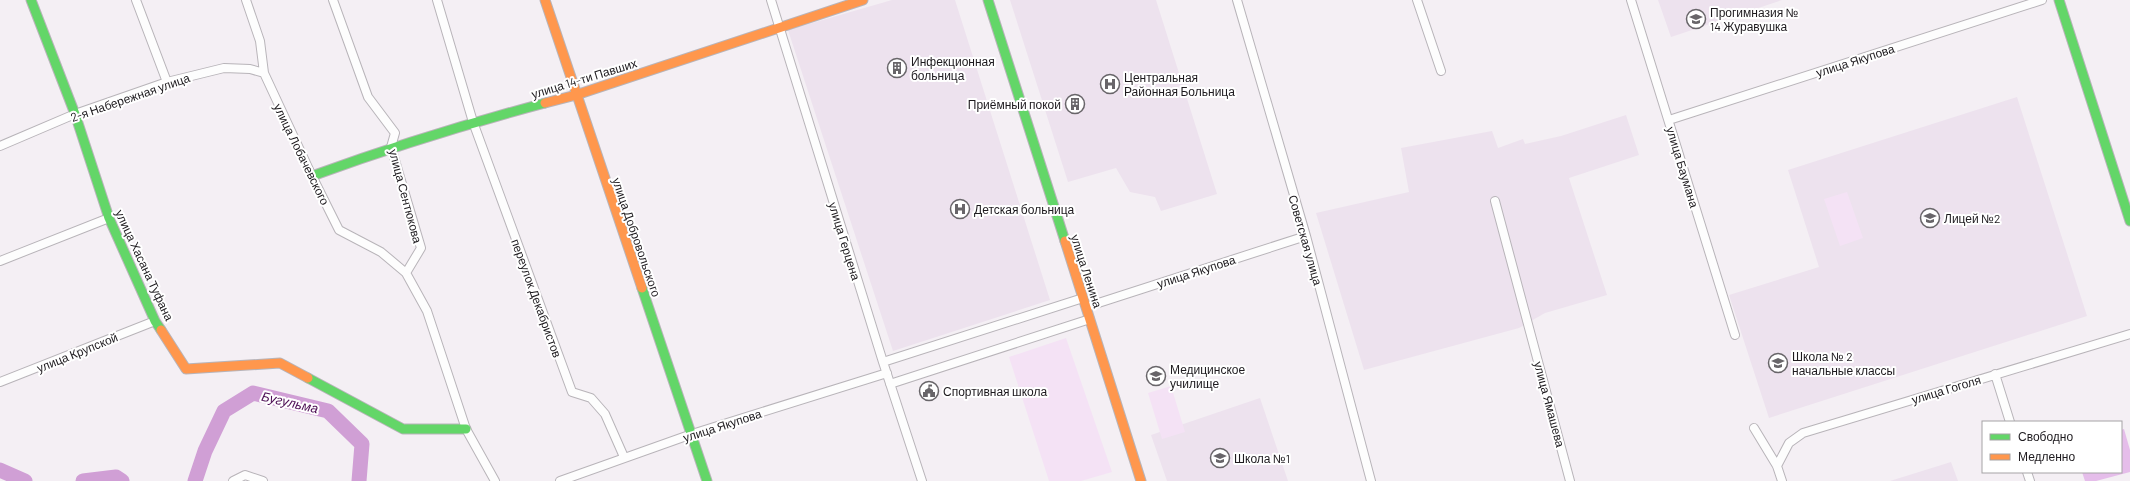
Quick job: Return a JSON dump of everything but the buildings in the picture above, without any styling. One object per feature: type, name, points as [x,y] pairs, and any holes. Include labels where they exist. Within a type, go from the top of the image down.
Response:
[{"type":"street","name":"улица Хасана Туфана","points":[[31,0],[75,114],[109,218],[155,321],[186,369],[280,363],[403,429],[466,429]]},
{"type":"street","points":[[136,0],[168,82]]},
{"type":"street","name":"улица Лобачевского","points":[[246,0],[260,40],[264,73],[339,230],[381,252],[406,273]]},
{"type":"street","name":"улица Сентюкова","points":[[333,0],[368,97],[395,133],[391,147],[421,248],[406,273]]},
{"type":"street","points":[[437,0],[473,122]]},
{"type":"street","name":"улица Добровольского","points":[[545,0],[707,481]]},
{"type":"street","name":"улица Герцена","points":[[771,0],[883,362],[922,481]]},
{"type":"street","name":"улица 14-ти Павших","points":[[312,176],[391,147],[473,122],[576,94],[863,0]]},
{"type":"street","name":"улица Ленина","points":[[988,0],[1141,481]]},
{"type":"street","name":"Советская улица","points":[[1236,0],[1306,236],[1371,481]]},
{"type":"street","points":[[1417,0],[1441,71]]},
{"type":"street","name":"улица Баумана","points":[[1631,0],[1735,335]]},
{"type":"street","name":"улица Якупова","points":[[1669,120],[2042,0]]},
{"type":"street","points":[[2059,0],[2130,221]]},
{"type":"street","name":"2-я Набережная улица","points":[[0,146],[75,114],[168,82],[224,68],[250,69],[264,73]]},
{"type":"street","name":"переулок Декабристов","points":[[473,122],[572,392],[591,398],[605,414],[624,457]]},
{"type":"street","name":"улица Ямашева","points":[[1495,201],[1570,481]]},
{"type":"street","points":[[0,261],[109,218]]},
{"type":"street","name":"улица Якупова","points":[[883,362],[1306,236]]},
{"type":"street","points":[[406,273],[427,310],[466,429],[495,481]]},
{"type":"street","points":[[890,384],[1090,318]]},
{"type":"street","name":"улица Крупской","points":[[0,382],[155,321]]},
{"type":"street","name":"улица Гоголя","points":[[1777,466],[1789,443],[1803,433],[2130,334]]},
{"type":"street","name":"улица Якупова","points":[[560,481],[692,434],[887,373]]},
{"type":"street","points":[[1995,374],[2010,421]]},
{"type":"street","points":[[1754,428],[1777,466],[1782,481]]},
{"type":"street","points":[[233,481],[245,475],[263,481]]},
{"type":"shaded area","points":[[892,0],[955,0],[1050,300],[893,351],[788,30]]},
{"type":"shaded area","name":"Центральная Районная Больница","points":[[1010,0],[1156,0],[1217,194],[1161,211],[1155,197],[1130,192],[1116,168],[1068,182]]},
{"type":"shaded area","name":"Прогимназия № 14 Журавушка","points":[[1658,0],[1782,0],[1671,37]]},
{"type":"shaded area","name":"Лицей №2","points":[[2017,97],[2087,316],[1769,418],[1729,295],[1819,267],[1788,170]]},
{"type":"shaded area","points":[[1626,115],[1639,155],[1569,178],[1607,295],[1545,313],[1519,328],[1364,370],[1316,213],[1409,192],[1401,148],[1492,131],[1498,148],[1523,139],[1525,144],[1561,136]]},
{"type":"shaded area","points":[[1847,192],[1863,238],[1840,246],[1824,199]]},
{"type":"shaded area","points":[[1066,338],[1112,472],[1081,481],[1049,481],[1009,357]]},
{"type":"shaded area","points":[[1171,386],[1185,432],[1162,439],[1148,393]]},
{"type":"shaded area","name":"Школа №1","points":[[1260,398],[1288,481],[1167,481],[1151,435]]},
{"type":"shaded area","points":[[2124,429],[2130,450],[2130,472],[2096,481],[2085,481],[2082,473],[2122,473],[2122,430]]},
{"type":"shaded area","points":[[1951,462],[1958,481],[1890,481]]},
{"type":"waterway","name":"Бугульма","points":[[195,481],[205,451],[224,411],[253,393],[328,411],[362,444],[359,481]]},
{"type":"waterway","name":"Бугульма","points":[[0,470],[25,481]]},
{"type":"waterway","name":"Бугульма","points":[[83,481],[116,477],[122,481]]},
{"type":"traffic: fast","points":[[31,0],[75,114],[109,218],[155,321],[161,330]]},
{"type":"traffic: fast","points":[[988,0],[1065,241]]},
{"type":"traffic: fast","points":[[2059,0],[2130,221]]},
{"type":"traffic: fast","points":[[312,176],[428,137],[545,103]]},
{"type":"traffic: fast","points":[[642,288],[707,481]]},
{"type":"traffic: fast","points":[[308,378],[403,429],[466,429]]},
{"type":"traffic: slow","points":[[545,0],[642,288]]},
{"type":"traffic: slow","points":[[545,103],[576,95],[863,0]]},
{"type":"traffic: slow","points":[[1065,241],[1141,481]]},
{"type":"traffic: slow","points":[[161,330],[186,369],[280,363],[308,378]]},
{"type":"place","name":"Прогимназия № 14 Журавушка","points":[[1696,19]]},
{"type":"place","name":"Инфекционная больница","points":[[897,68]]},
{"type":"place","name":"Центральная Районная Больница","points":[[1110,84]]},
{"type":"place","name":"Приёмный покой","points":[[1075,104]]},
{"type":"place","name":"Детская больница","points":[[960,209]]},
{"type":"place","name":"Лицей №2","points":[[1930,218]]},
{"type":"place","name":"Школа № 2 начальные классы","points":[[1778,363]]},
{"type":"place","name":"Медицинское училище","points":[[1156,376]]},
{"type":"place","name":"Спортивная школа","points":[[929,391]]},
{"type":"place","name":"Школа №1","points":[[1220,458]]}]
